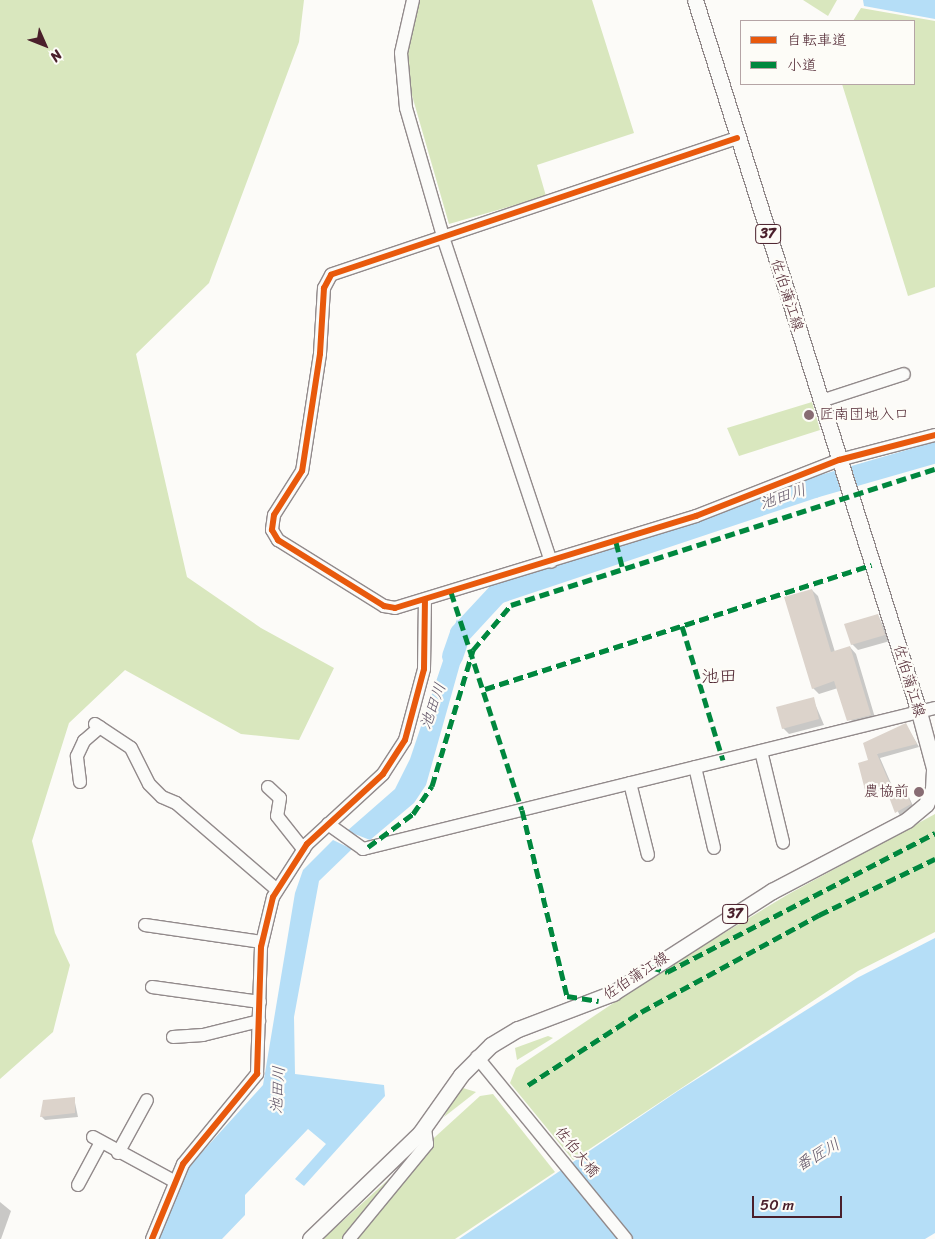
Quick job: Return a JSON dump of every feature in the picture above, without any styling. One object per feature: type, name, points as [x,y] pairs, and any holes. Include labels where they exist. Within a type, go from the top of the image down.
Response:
[{"type":"main road","name":"佐伯蒲江線","points":[[310,1239],[425,1128],[477,1057],[518,1029],[613,993],[772,891],[914,815],[930,796],[934,777],[919,712],[695,0]]},
{"type":"street","points":[[413,0],[401,76],[444,240],[552,562]]},
{"type":"street","points":[[737,138],[444,240],[331,275],[324,288],[320,354],[302,471],[274,515],[272,530],[278,540],[384,606],[395,608],[552,562],[696,516],[841,464],[935,434]]},
{"type":"street","points":[[820,401],[904,374]]},
{"type":"street","points":[[152,1239],[174,1180],[255,1078],[262,942],[277,890],[304,850],[383,774],[405,740],[424,669],[425,600]]},
{"type":"street","points":[[329,824],[363,849],[935,708]]},
{"type":"street","points":[[80,782],[77,756],[84,741],[98,726],[131,748],[149,784],[162,797],[176,803],[277,890]]},
{"type":"street","points":[[760,751],[783,842]]},
{"type":"street","points":[[695,767],[714,848]]},
{"type":"street","points":[[630,783],[648,855]]},
{"type":"street","points":[[268,787],[280,798],[278,816],[304,850]]},
{"type":"street","points":[[145,925],[262,942]]},
{"type":"street","points":[[152,986],[260,1002]]},
{"type":"street","points":[[173,1038],[203,1035],[259,1021]]},
{"type":"street","name":"佐伯大橋","points":[[477,1057],[502,1085],[626,1239]]},
{"type":"street","points":[[118,1153],[147,1100]]},
{"type":"street","points":[[349,1239],[427,1144],[425,1128]]},
{"type":"street","points":[[78,1186],[96,1140],[118,1153],[174,1180]]},
{"type":"green space","points":[[0,0],[304,0],[299,42],[209,283],[136,354],[187,577],[261,628],[334,668],[299,740],[241,734],[125,670],[69,723],[32,841],[55,933],[70,965],[53,1032],[0,1079]]},
{"type":"green space","points":[[419,0],[592,0],[634,133],[537,165],[546,196],[449,224],[407,78],[406,58]]},
{"type":"green space","points":[[803,0],[837,0],[828,16]]},
{"type":"green space","points":[[861,8],[935,21],[935,287],[908,296],[842,85],[915,85],[915,20],[854,20]]},
{"type":"green space","points":[[812,402],[820,430],[739,456],[727,428]]},
{"type":"green space","points":[[935,814],[935,932],[858,971],[573,1160],[510,1083],[516,1068],[666,968],[787,895]]},
{"type":"green space","points":[[548,1036],[553,1038],[517,1060],[515,1048]]},
{"type":"green space","points":[[463,1088],[476,1092],[444,1117],[456,1094]]},
{"type":"green space","points":[[493,1094],[555,1172],[455,1239],[323,1239],[480,1096]]},
{"type":"water","points":[[863,0],[935,0],[935,19],[864,6]]},
{"type":"water","points":[[457,619],[466,643],[426,785],[414,803],[370,840],[347,831],[395,789],[410,759]]},
{"type":"water","points":[[333,840],[352,849],[319,881],[294,1017],[295,1074],[384,1085],[385,1096],[304,1186],[295,1179],[326,1144],[308,1129],[245,1195],[245,1215],[222,1239],[159,1239],[184,1172],[263,1085],[295,893],[303,870]]},
{"type":"water","name":"番匠川","points":[[935,938],[935,1233],[925,1239],[459,1239],[678,1091],[857,978]]},
{"type":"building","points":[[812,589],[831,652],[850,646],[871,715],[847,721],[834,681],[812,689],[784,597]]},
{"type":"building","points":[[878,614],[885,635],[851,645],[844,624]]},
{"type":"building","points":[[814,697],[819,719],[782,729],[776,707]]},
{"type":"building","points":[[906,723],[917,744],[877,754],[890,784],[865,790],[858,763],[868,760],[863,743]]},
{"type":"building","points":[[903,783],[911,804],[895,813],[886,789]]},
{"type":"building","points":[[75,1097],[75,1113],[40,1117],[43,1100]]},
{"type":"waterway","name":"池田川","points":[[452,656],[460,633],[497,593],[814,487],[935,452]]},
{"type":"marked path","points":[[368,847],[413,814],[432,786],[473,650],[511,605],[935,469]]},
{"type":"marked path","points":[[616,542],[622,566]]},
{"type":"marked path","points":[[485,689],[872,565]]},
{"type":"marked path","points":[[451,592],[522,810],[567,996],[599,1001]]},
{"type":"marked path","points":[[682,626],[723,760]]},
{"type":"marked path","points":[[651,967],[667,972],[935,833]]},
{"type":"marked path","points":[[528,1085],[641,1012],[819,915],[935,859]]},
{"type":"cycle path","points":[[737,138],[331,275],[324,288],[320,354],[302,471],[274,515],[272,530],[278,540],[384,606],[395,608],[696,516],[839,460],[935,435]]},
{"type":"cycle path","points":[[152,1239],[183,1164],[257,1074],[261,947],[273,897],[307,844],[383,774],[405,740],[424,669],[425,600]]},
{"type":"place","name":"匠南団地入口","points":[[809,415]]},
{"type":"place","name":"農協前","points":[[919,792]]},
{"type":"district","name":"池田","points":[[719,676]]}]
